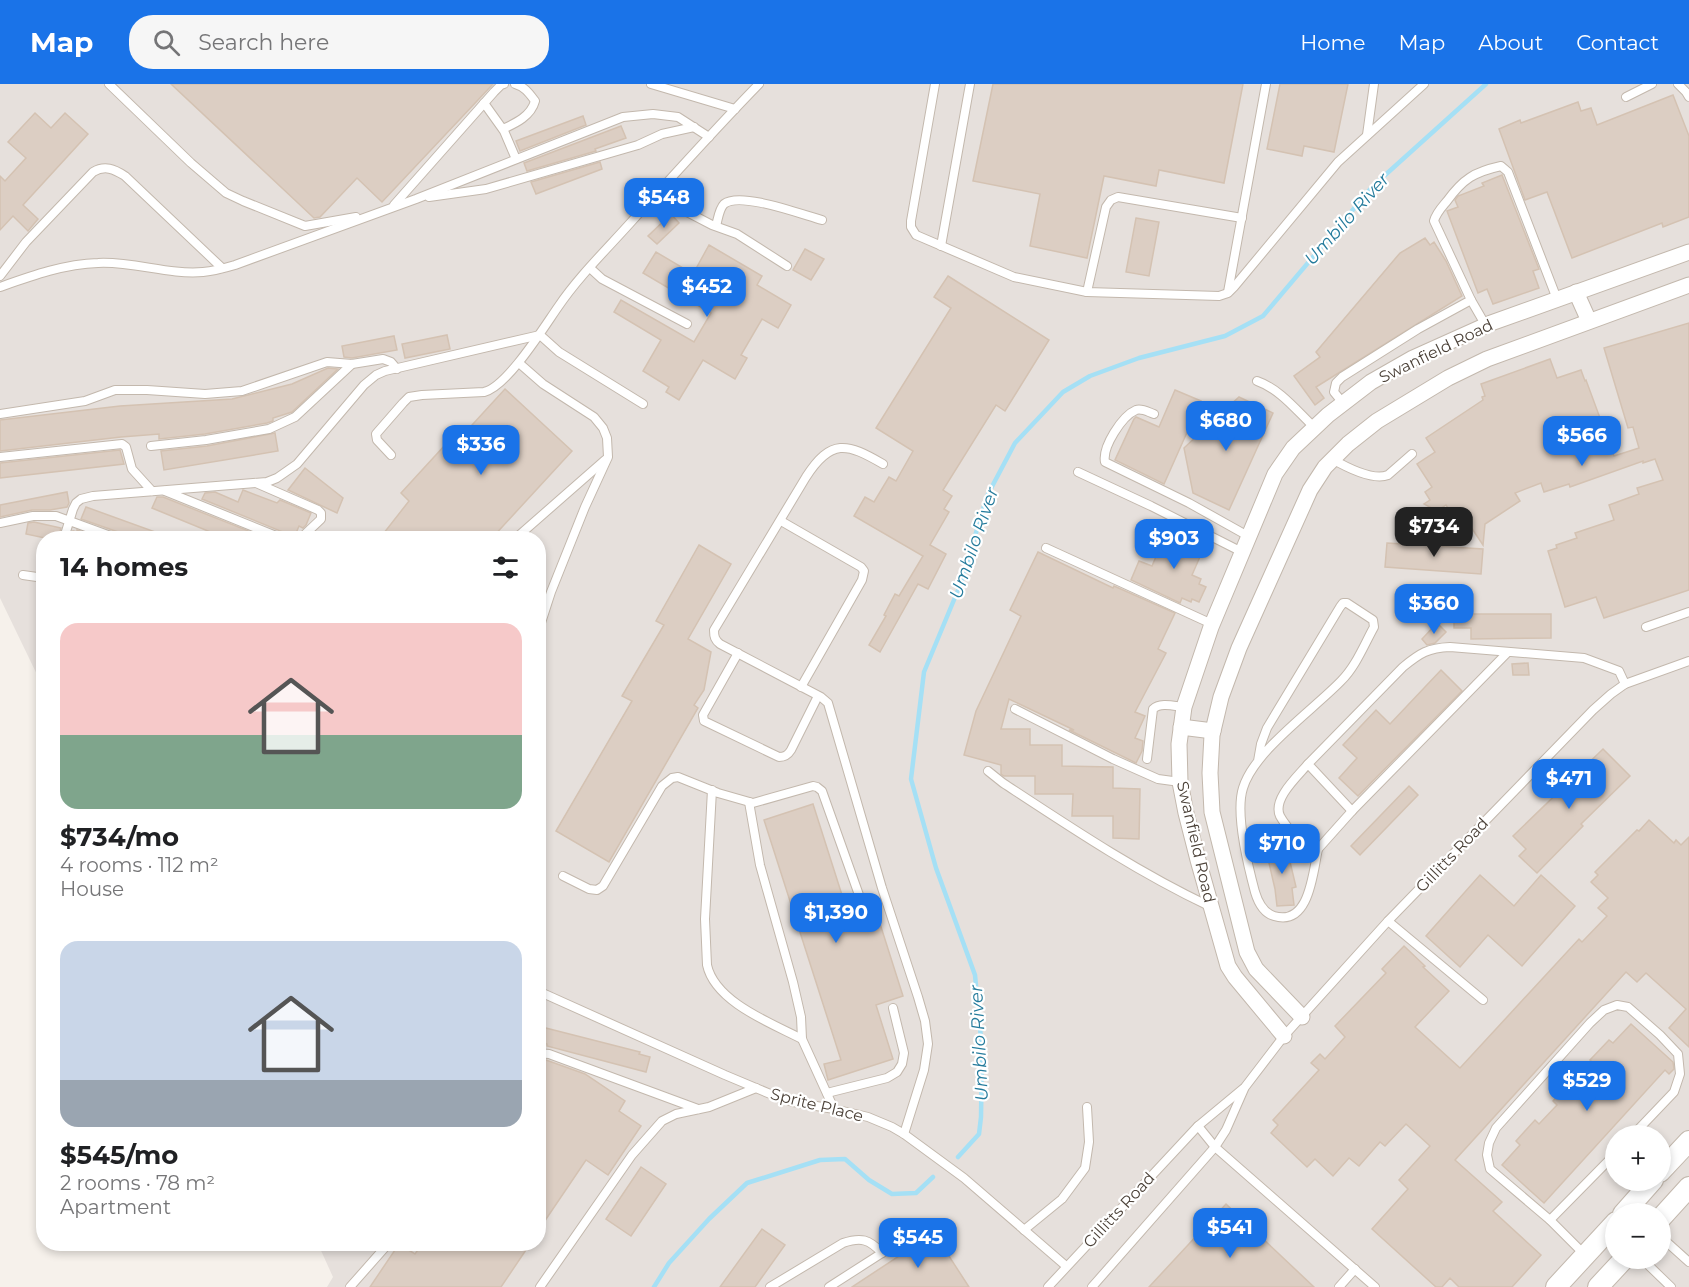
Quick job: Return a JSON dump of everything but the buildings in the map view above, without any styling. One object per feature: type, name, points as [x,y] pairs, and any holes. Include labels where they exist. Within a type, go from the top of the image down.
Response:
[{"type":"street","name":"Swanfield Road","points":[[1284,1036],[1228,966],[1198,860],[1180,782],[1179,744],[1184,707],[1212,624],[1275,474],[1293,448],[1314,427],[1371,382],[1413,358],[1486,326],[1689,252]]},
{"type":"street","name":"Swanfield Road","points":[[1302,1017],[1256,969],[1247,952],[1212,812],[1210,773],[1213,730],[1221,697],[1239,648],[1310,490],[1325,466],[1348,444],[1377,421],[1448,378],[1487,359],[1689,285]]},
{"type":"street","points":[[1576,292],[1589,321]]},
{"type":"street","points":[[1181,727],[1213,730]]},
{"type":"street","points":[[1198,860],[1223,853]]},
{"type":"street","points":[[1671,1160],[1689,1141]]},
{"type":"street","points":[[1671,1207],[1689,1187]]},
{"type":"street","points":[[1633,1203],[1643,1191]]},
{"type":"street","points":[[1556,1287],[1605,1234]]},
{"type":"street","points":[[1598,1287],[1615,1269]]},
{"type":"lane","points":[[110,84],[191,163],[226,192],[243,201],[305,226],[375,214]]},
{"type":"lane","points":[[393,206],[484,103],[504,84]]},
{"type":"lane","points":[[503,129],[520,120],[530,112],[534,105],[535,101],[522,86],[515,84]]},
{"type":"lane","points":[[651,84],[735,109]]},
{"type":"lane","points":[[391,455],[377,440],[375,434],[403,403],[410,397],[422,395],[489,391],[519,363],[559,306],[590,268],[759,84]]},
{"type":"lane","points":[[935,84],[911,220],[911,227],[916,236],[1014,277],[1087,292],[1219,296],[1228,293],[1338,162],[1424,84]]},
{"type":"lane","points":[[941,246],[970,84]]},
{"type":"lane","points":[[1228,293],[1266,84]]},
{"type":"lane","points":[[1366,135],[1374,84]]},
{"type":"lane","points":[[1626,97],[1652,84]]},
{"type":"lane","points":[[1678,84],[1689,97]]},
{"type":"lane","points":[[484,103],[503,129],[516,159]]},
{"type":"lane","points":[[0,287],[78,264],[100,262],[203,272],[235,265],[416,199],[623,117],[653,114],[678,117],[709,137]]},
{"type":"lane","points":[[416,199],[486,189],[638,145],[662,134],[694,127]]},
{"type":"lane","points":[[1486,326],[1471,300],[1434,221],[1459,185],[1469,177],[1501,166],[1508,172],[1557,299]]},
{"type":"lane","points":[[0,276],[27,242],[93,172],[108,168],[125,176],[222,268]]},
{"type":"lane","points":[[658,193],[687,212],[737,234],[787,266]]},
{"type":"lane","points":[[1087,292],[1106,207],[1111,200],[1118,197],[1242,218]]},
{"type":"lane","points":[[716,226],[724,204],[736,200],[758,201],[822,220]]},
{"type":"lane","points":[[590,268],[614,286],[687,324]]},
{"type":"lane","points":[[1343,404],[1334,392],[1336,383],[1342,376],[1418,329],[1471,300]]},
{"type":"lane","points":[[66,531],[73,509],[81,499],[93,496],[267,482],[277,478],[292,468],[363,385],[376,375],[540,335]]},
{"type":"lane","points":[[540,335],[568,358],[643,404]]},
{"type":"lane","points":[[0,414],[85,401],[115,390],[205,394],[242,391],[327,362],[352,364],[383,359],[391,362],[397,369]]},
{"type":"lane","points":[[519,363],[543,384],[594,417],[603,428],[607,438],[608,457],[585,507],[546,607]]},
{"type":"lane","points":[[151,446],[206,440],[269,429],[296,417],[352,364]]},
{"type":"lane","points":[[1257,381],[1274,390],[1314,427]]},
{"type":"lane","points":[[1154,414],[1142,410],[1132,413],[1110,439],[1104,454],[1105,462],[1189,503],[1248,536]]},
{"type":"lane","points":[[0,457],[122,444],[126,447],[132,469],[152,491]]},
{"type":"lane","points":[[883,464],[845,447],[826,453],[820,458],[714,630],[714,636],[716,640],[738,653],[828,703],[882,888],[925,1021],[928,1044],[924,1070],[904,1134]]},
{"type":"lane","points":[[1332,459],[1372,476],[1384,477],[1412,454]]},
{"type":"lane","points":[[524,531],[608,457]]},
{"type":"lane","points":[[1078,472],[1242,552]]},
{"type":"lane","points":[[255,483],[318,510],[321,513],[321,519],[308,531]]},
{"type":"lane","points":[[164,490],[264,531]]},
{"type":"lane","points":[[0,523],[33,516],[56,516],[97,531]]},
{"type":"lane","points":[[781,521],[861,567],[864,571],[862,580],[801,687]]},
{"type":"lane","points":[[1046,548],[1212,624]]},
{"type":"lane","points":[[23,575],[36,577]]},
{"type":"lane","points":[[1258,761],[1267,728],[1343,603],[1347,603],[1373,620],[1374,627],[1355,664],[1343,680],[1264,753],[1246,778],[1242,790],[1239,814],[1257,898],[1266,911],[1273,916],[1282,917],[1298,911],[1304,904],[1318,849],[1352,811],[1507,653]]},
{"type":"lane","points":[[1646,627],[1689,612]]},
{"type":"lane","points":[[1318,849],[1307,850],[1279,814],[1279,805],[1284,791],[1403,667],[1419,654],[1435,648],[1450,647],[1584,658],[1618,671],[1625,684]]},
{"type":"lane","points":[[738,653],[703,715],[704,721],[783,757],[791,750],[818,696]]},
{"type":"lane","name":"Gillitts Road","points":[[1048,1287],[1198,1126],[1245,1087],[1284,1036],[1388,921],[1593,710],[1625,684],[1689,660]]},
{"type":"lane","points":[[1147,759],[1153,709],[1156,705],[1184,707]]},
{"type":"lane","points":[[1015,709],[1158,779],[1180,782]]},
{"type":"lane","points":[[1308,764],[1352,811]]},
{"type":"lane","points":[[988,771],[1103,848],[1211,907]]},
{"type":"lane","points":[[563,876],[589,889],[597,890],[603,886],[662,786],[672,778],[684,778],[749,802],[761,802],[813,786],[822,791],[859,895]]},
{"type":"lane","points":[[712,790],[705,919],[708,973],[715,984],[735,1002],[753,1014],[802,1039]]},
{"type":"lane","points":[[749,802],[760,865],[801,1017],[802,1039],[834,1109]]},
{"type":"lane","points":[[1388,921],[1483,1000]]},
{"type":"lane","name":"Sprite Place","points":[[546,995],[756,1088],[793,1102],[868,1117],[904,1134],[964,1178],[1066,1266]]},
{"type":"lane","points":[[1585,1256],[1550,1220],[1490,1169],[1486,1155],[1489,1143],[1496,1128],[1590,1023],[1604,1010],[1617,1005],[1628,1007],[1678,1054],[1680,1074],[1674,1092],[1642,1125]]},
{"type":"lane","points":[[827,1093],[887,1078],[897,1072],[902,1064],[904,1053],[893,1008]]},
{"type":"lane","points":[[546,1054],[699,1109]]},
{"type":"lane","name":"Gillitts Road","points":[[1092,1287],[1215,1147],[1226,1130],[1245,1087]]},
{"type":"lane","points":[[540,1287],[632,1155],[662,1121],[676,1114],[699,1109],[756,1088]]},
{"type":"lane","points":[[1024,1230],[1062,1199],[1085,1168],[1089,1142],[1087,1107]]},
{"type":"lane","points":[[1198,1126],[1215,1147],[1375,1287]]},
{"type":"lane","points":[[1550,1220],[1605,1164]]},
{"type":"lane","points":[[829,1287],[916,1233]]},
{"type":"lane","points":[[770,1287],[843,1243],[857,1239],[866,1241],[882,1253]]},
{"type":"lane","points":[[1671,1246],[1689,1262]]},
{"type":"lane","points":[[350,1287],[382,1251]]},
{"type":"lane","points":[[1339,1287],[1355,1269]]},
{"type":"lane","points":[[1652,1269],[1671,1287]]},
{"type":"shaded area","points":[[0,84],[1689,84],[1689,1287],[327,1287],[333,1277],[321,1251],[546,1251],[546,531],[36,531],[36,673],[0,598]]},
{"type":"waterway","name":"Umbilo River","points":[[958,1157],[979,1134],[981,1117],[982,1049],[975,975],[936,868],[911,779],[924,672],[961,583],[987,496],[1015,443],[1063,392],[1090,376],[1139,358],[1225,336],[1263,316],[1373,186],[1486,84]]},
{"type":"waterway","name":"Umbilo River","points":[[654,1287],[669,1263],[709,1219],[747,1183],[820,1160],[845,1159],[869,1180],[892,1194],[916,1193],[933,1177]]}]
